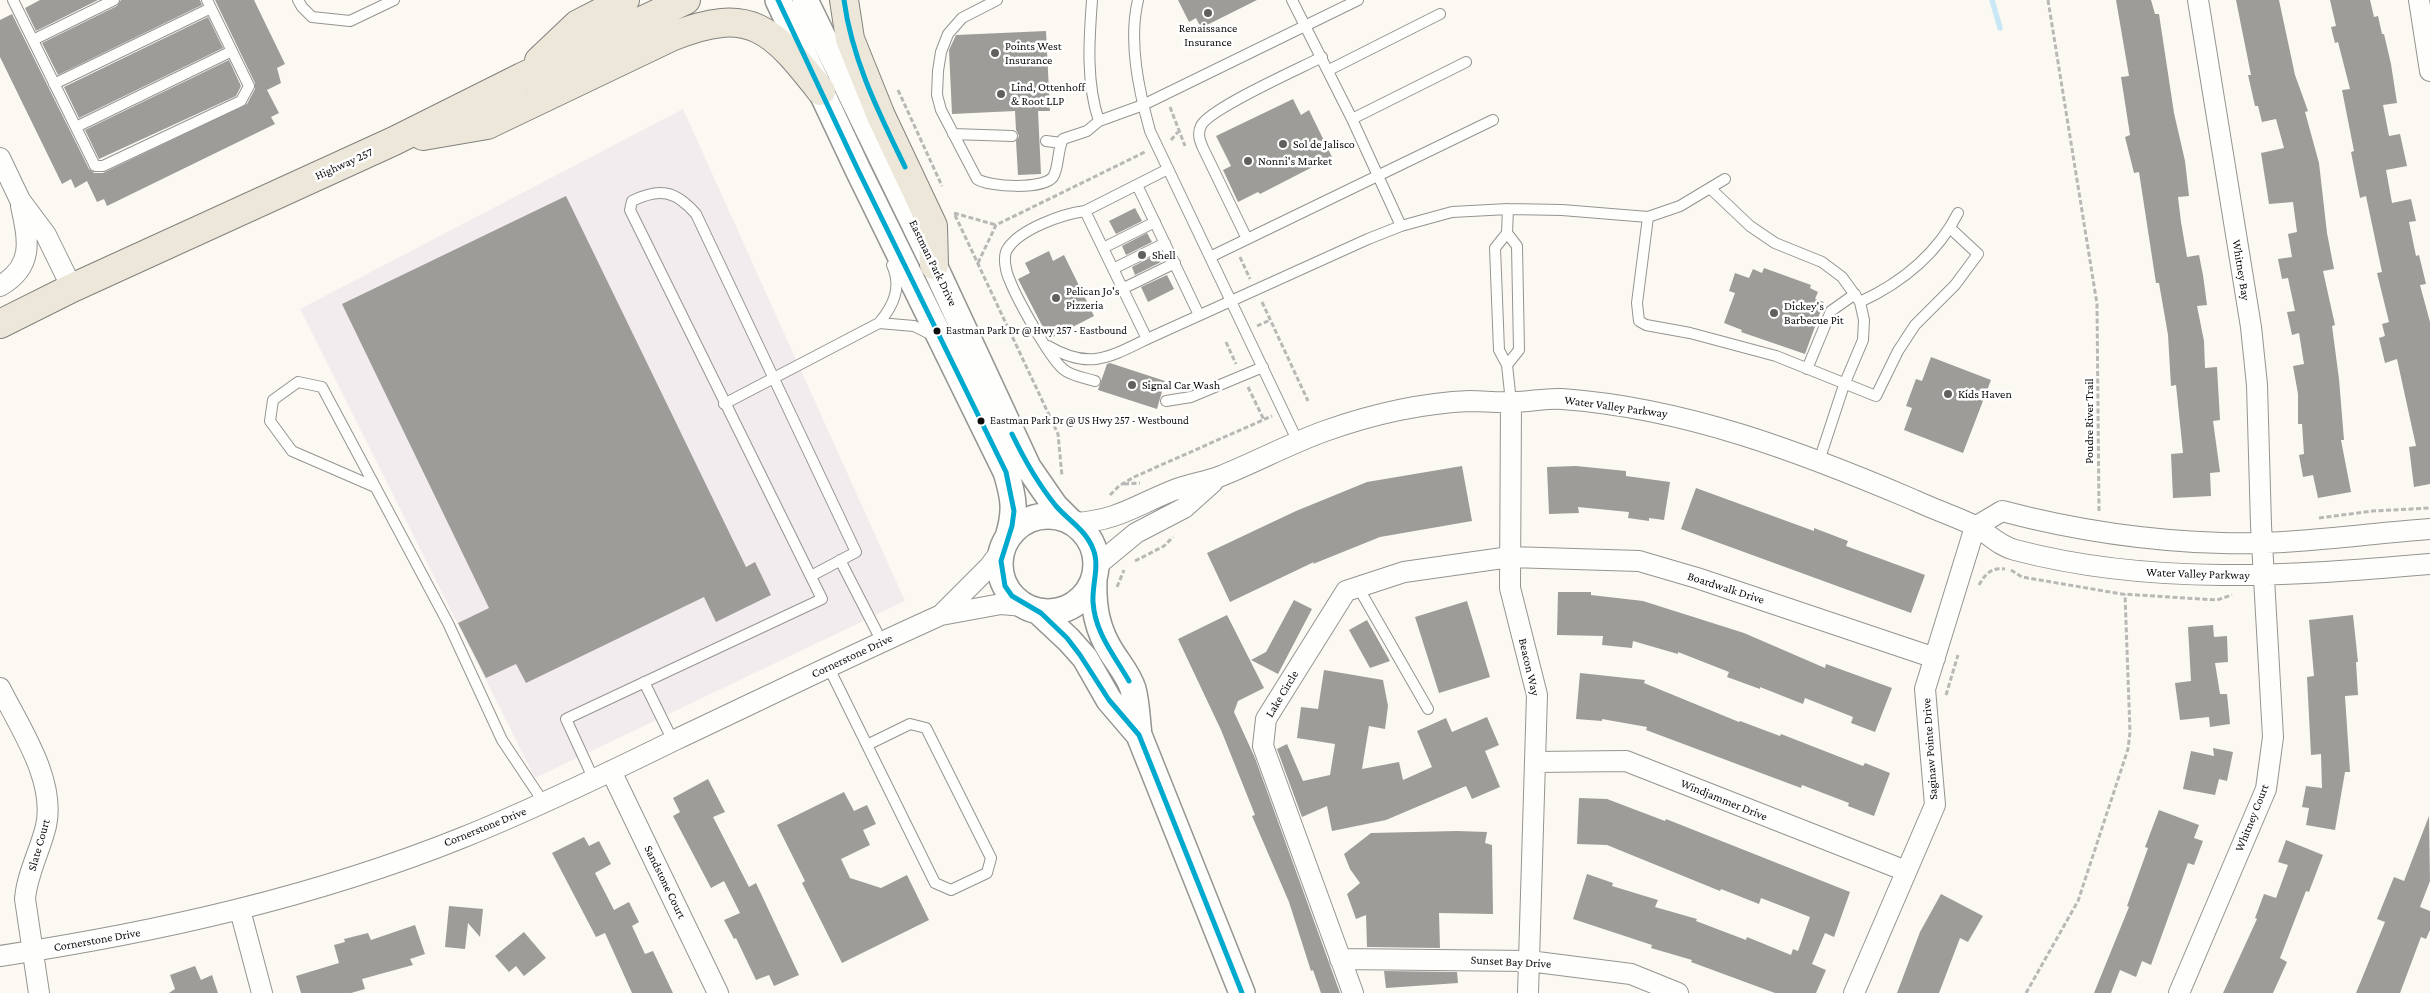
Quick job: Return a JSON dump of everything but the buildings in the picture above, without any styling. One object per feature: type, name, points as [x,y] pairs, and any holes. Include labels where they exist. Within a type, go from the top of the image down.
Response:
[{"type":"main road","points":[[522,77],[578,24],[625,0]]},
{"type":"main road","name":"Highway 257","points":[[0,324],[72,288],[394,141],[522,77],[686,0]]},
{"type":"main road","points":[[844,0],[845,15],[853,47],[881,116],[933,226],[934,265]]},
{"type":"main road","points":[[394,141],[487,125],[672,37],[693,28],[727,21],[744,22],[765,30],[792,55],[821,91]]},
{"type":"street","points":[[778,0],[858,170],[1006,472],[1014,496],[1014,518],[1005,544],[1000,567],[1003,582],[1012,596],[1069,640],[1085,658],[1109,700],[1139,735]]},
{"type":"street","name":"Eastman Park Drive","points":[[805,0],[934,265],[1028,467],[1055,506],[1071,522]]},
{"type":"street","name":"Whitney Bay","points":[[2198,0],[2251,327],[2258,404],[2262,542]]},
{"type":"street","points":[[2419,0],[2430,71]]},
{"type":"street","points":[[0,158],[20,200],[46,235],[72,288]]},
{"type":"street","points":[[0,286],[15,273],[28,250],[28,238],[20,200]]},
{"type":"street","name":"Water Valley Parkway","points":[[1071,522],[1110,519],[1174,490],[1219,477],[1298,442],[1347,424],[1400,411],[1469,401],[1511,402],[1556,399],[1601,402],[1678,416],[1819,461],[1976,527],[1997,544],[2087,565],[2264,585],[2430,564]]},
{"type":"street","name":"Beacon Way","points":[[1511,402],[1510,588],[1537,695],[1528,993]]},
{"type":"street","name":"Water Valley Parkway","points":[[1095,573],[1136,533],[1184,508],[1219,477]]},
{"type":"street","points":[[1976,527],[2002,511],[2080,529],[2149,538],[2224,543],[2262,542],[2430,529]]},
{"type":"street","points":[[1005,544],[1017,526],[1042,516],[1056,516],[1071,522],[1086,534],[1094,549],[1093,600],[1097,624],[1102,637],[1123,669],[1132,689],[1139,735],[1242,993]]},
{"type":"street","name":"Saginaw Pointe Drive","points":[[1854,993],[1935,805],[1925,689],[1976,527]]},
{"type":"street","name":"Whitney Court","points":[[2179,993],[2266,789],[2273,737],[2262,542]]},
{"type":"street","name":"Cornerstone Drive","points":[[941,615],[989,567],[1005,544]]},
{"type":"street","name":"Lake Circle","points":[[1353,993],[1263,746],[1266,719],[1346,591],[1404,572],[1510,557]]},
{"type":"street","name":"Boardwalk Drive","points":[[1510,557],[1639,561],[1697,578],[1935,658]]},
{"type":"street","points":[[1031,609],[1052,612],[1066,609],[1078,602],[1087,592],[1095,573]]},
{"type":"street","name":"Cornerstone Drive","points":[[0,956],[70,945],[240,910],[337,882],[416,855],[544,802],[828,666],[941,615],[1001,604],[1031,609]]},
{"type":"street","name":"Slate Court","points":[[0,688],[40,769],[48,794],[46,826],[26,887],[25,899],[39,993]]},
{"type":"street","name":"Windjammer Drive","points":[[1535,762],[1626,761],[1906,872]]},
{"type":"street","name":"Sandstone Court","points":[[602,775],[718,993]]},
{"type":"street","points":[[240,910],[262,993]]},
{"type":"street","name":"Sunset Bay Drive","points":[[1340,959],[1529,960],[1631,974],[1678,993]]},
{"type":"lane","points":[[13,0],[54,84],[95,166],[103,166],[241,101],[249,86],[209,4],[54,84]]},
{"type":"lane","points":[[33,40],[114,0]]},
{"type":"lane","points":[[298,0],[312,17],[350,21],[394,0]]},
{"type":"lane","points":[[997,0],[962,18],[948,34],[941,52],[938,95],[941,110],[972,172],[985,184],[1036,185],[1049,182],[1054,175],[1063,139],[1087,131],[1099,121],[1143,105],[1354,1]]},
{"type":"lane","points":[[1092,0],[1090,61],[1093,98],[1099,121]]},
{"type":"lane","points":[[1138,0],[1135,36],[1137,69],[1143,105],[1150,131],[1298,442]]},
{"type":"lane","points":[[1292,0],[1329,70],[1401,226]]},
{"type":"lane","points":[[1330,0],[1335,10]]},
{"type":"lane","points":[[1329,70],[1440,14]]},
{"type":"lane","points":[[76,128],[232,51]]},
{"type":"lane","points":[[1247,239],[1203,148],[1198,134],[1201,125],[1216,111],[1322,58]]},
{"type":"lane","points":[[1352,119],[1466,62]]},
{"type":"lane","points":[[1210,257],[1493,120]]},
{"type":"lane","points":[[953,134],[1012,136]]},
{"type":"lane","points":[[1046,141],[1061,143]]},
{"type":"lane","points":[[1095,381],[1064,369],[1045,344],[1009,281],[1005,261],[1007,249],[1024,233],[1067,214],[1085,211],[1168,169]]},
{"type":"lane","points":[[858,170],[856,189],[871,222]]},
{"type":"lane","points":[[1045,344],[1066,357],[1087,361],[1105,358],[1368,239],[1401,226],[1452,212],[1508,208],[1648,217],[1680,206],[1725,179]]},
{"type":"lane","points":[[1137,185],[1199,315]]},
{"type":"lane","points":[[1711,189],[1750,226],[1775,243],[1822,262],[1842,276],[1857,298],[1864,320],[1863,340],[1844,385],[1819,461]]},
{"type":"lane","points":[[602,775],[566,719],[822,599],[810,576],[724,404],[630,210],[632,201],[647,193],[665,192],[684,200],[696,214],[856,552],[810,576]]},
{"type":"lane","points":[[1508,208],[1507,233],[1495,248],[1499,350],[1507,364],[1511,402]]},
{"type":"lane","points":[[1085,211],[1147,339]]},
{"type":"lane","points":[[1807,369],[1831,311],[1840,303],[1885,290],[1914,269],[1937,245],[1950,228],[1958,213]]},
{"type":"lane","points":[[1648,217],[1636,303],[1636,314],[1639,322],[1690,333],[1776,356],[1844,385],[1876,396],[1898,351],[1914,325],[1955,285],[1978,254],[1950,228]]},
{"type":"lane","points":[[1103,248],[1155,222]]},
{"type":"lane","points":[[1507,233],[1517,246],[1519,350],[1507,364]]},
{"type":"lane","points":[[1113,269],[1165,242]]},
{"type":"lane","points":[[724,404],[880,323],[891,309],[898,283],[887,255]]},
{"type":"lane","points":[[1122,289],[1175,263]]},
{"type":"lane","points":[[880,323],[914,326],[941,339]]},
{"type":"lane","points":[[1166,401],[1191,397],[1263,367]]},
{"type":"lane","points":[[375,487],[292,451],[270,421],[273,400],[298,382],[322,387],[448,623],[502,740],[544,802]]},
{"type":"lane","points":[[840,560],[882,642]]},
{"type":"lane","points":[[1358,587],[1428,709]]},
{"type":"lane","points":[[828,666],[936,883],[951,890],[987,873],[991,858],[926,728],[910,724],[867,744]]},
{"type":"lane","points":[[644,682],[673,741]]},
{"type":"path","name":"Poudre River Trail","points":[[2048,0],[2097,304],[2099,513],[2107,514]]},
{"type":"path","points":[[1171,140],[1178,132]]},
{"type":"path","points":[[978,264],[996,225],[1145,152]]},
{"type":"path","points":[[954,213],[996,225]]},
{"type":"path","points":[[1239,257],[1250,279]]},
{"type":"path","points":[[1262,302],[1308,401]]},
{"type":"path","points":[[1260,324],[1270,320]]},
{"type":"path","points":[[1226,342],[1237,366]]},
{"type":"path","points":[[1246,383],[1264,420]]},
{"type":"path","points":[[2317,518],[2373,511],[2430,508]]},
{"type":"path","points":[[1130,564],[1164,546]]},
{"type":"path","points":[[1976,592],[1979,583],[1989,571],[1997,567],[2011,570],[2022,577],[2125,594],[2217,600],[2264,585]]},
{"type":"path","points":[[1116,596],[1116,587],[1125,568]]},
{"type":"path","points":[[2026,993],[2078,901],[2128,749],[2130,732],[2125,594]]},
{"type":"path","points":[[1944,701],[1960,646]]},
{"type":"shaded area","points":[[683,109],[905,601],[535,778],[300,309]]},
{"type":"waterway","points":[[1992,0],[2000,28]]},
{"type":"transit line","points":[[778,0],[858,170],[1006,472],[1014,511],[1012,526],[1001,561],[1005,586],[1012,596],[1041,613],[1067,638],[1109,700],[1139,735],[1242,993]]},
{"type":"transit line","points":[[844,0],[853,44],[860,65],[876,106],[905,167]]},
{"type":"transit line","points":[[1012,434],[1026,462],[1043,489],[1056,506],[1090,542],[1096,562],[1093,602],[1097,624],[1129,681]]},
{"type":"place","name":"Renaissance Insurance","points":[[1208,13]]},
{"type":"place","name":"Points West Insurance","points":[[995,53]]},
{"type":"place","name":"Lind, Ottenhoff & Root LLP","points":[[1001,94]]},
{"type":"place","name":"Sol de Jalisco","points":[[1283,144]]},
{"type":"place","name":"Nonni's Market","points":[[1248,161]]},
{"type":"place","name":"Shell","points":[[1142,255]]},
{"type":"place","name":"Pelican Jo's Pizzeria","points":[[1056,298]]},
{"type":"place","name":"Dickey's Barbecue Pit","points":[[1774,313]]},
{"type":"place","name":"Eastman Park Dr @ Hwy 257 - Eastbound","points":[[937,331]]},
{"type":"place","name":"Signal Car Wash","points":[[1132,385]]},
{"type":"place","name":"Kids Haven","points":[[1948,394]]},
{"type":"place","name":"Eastman Park Dr @ US Hwy 257 - Westbound","points":[[981,421]]}]
